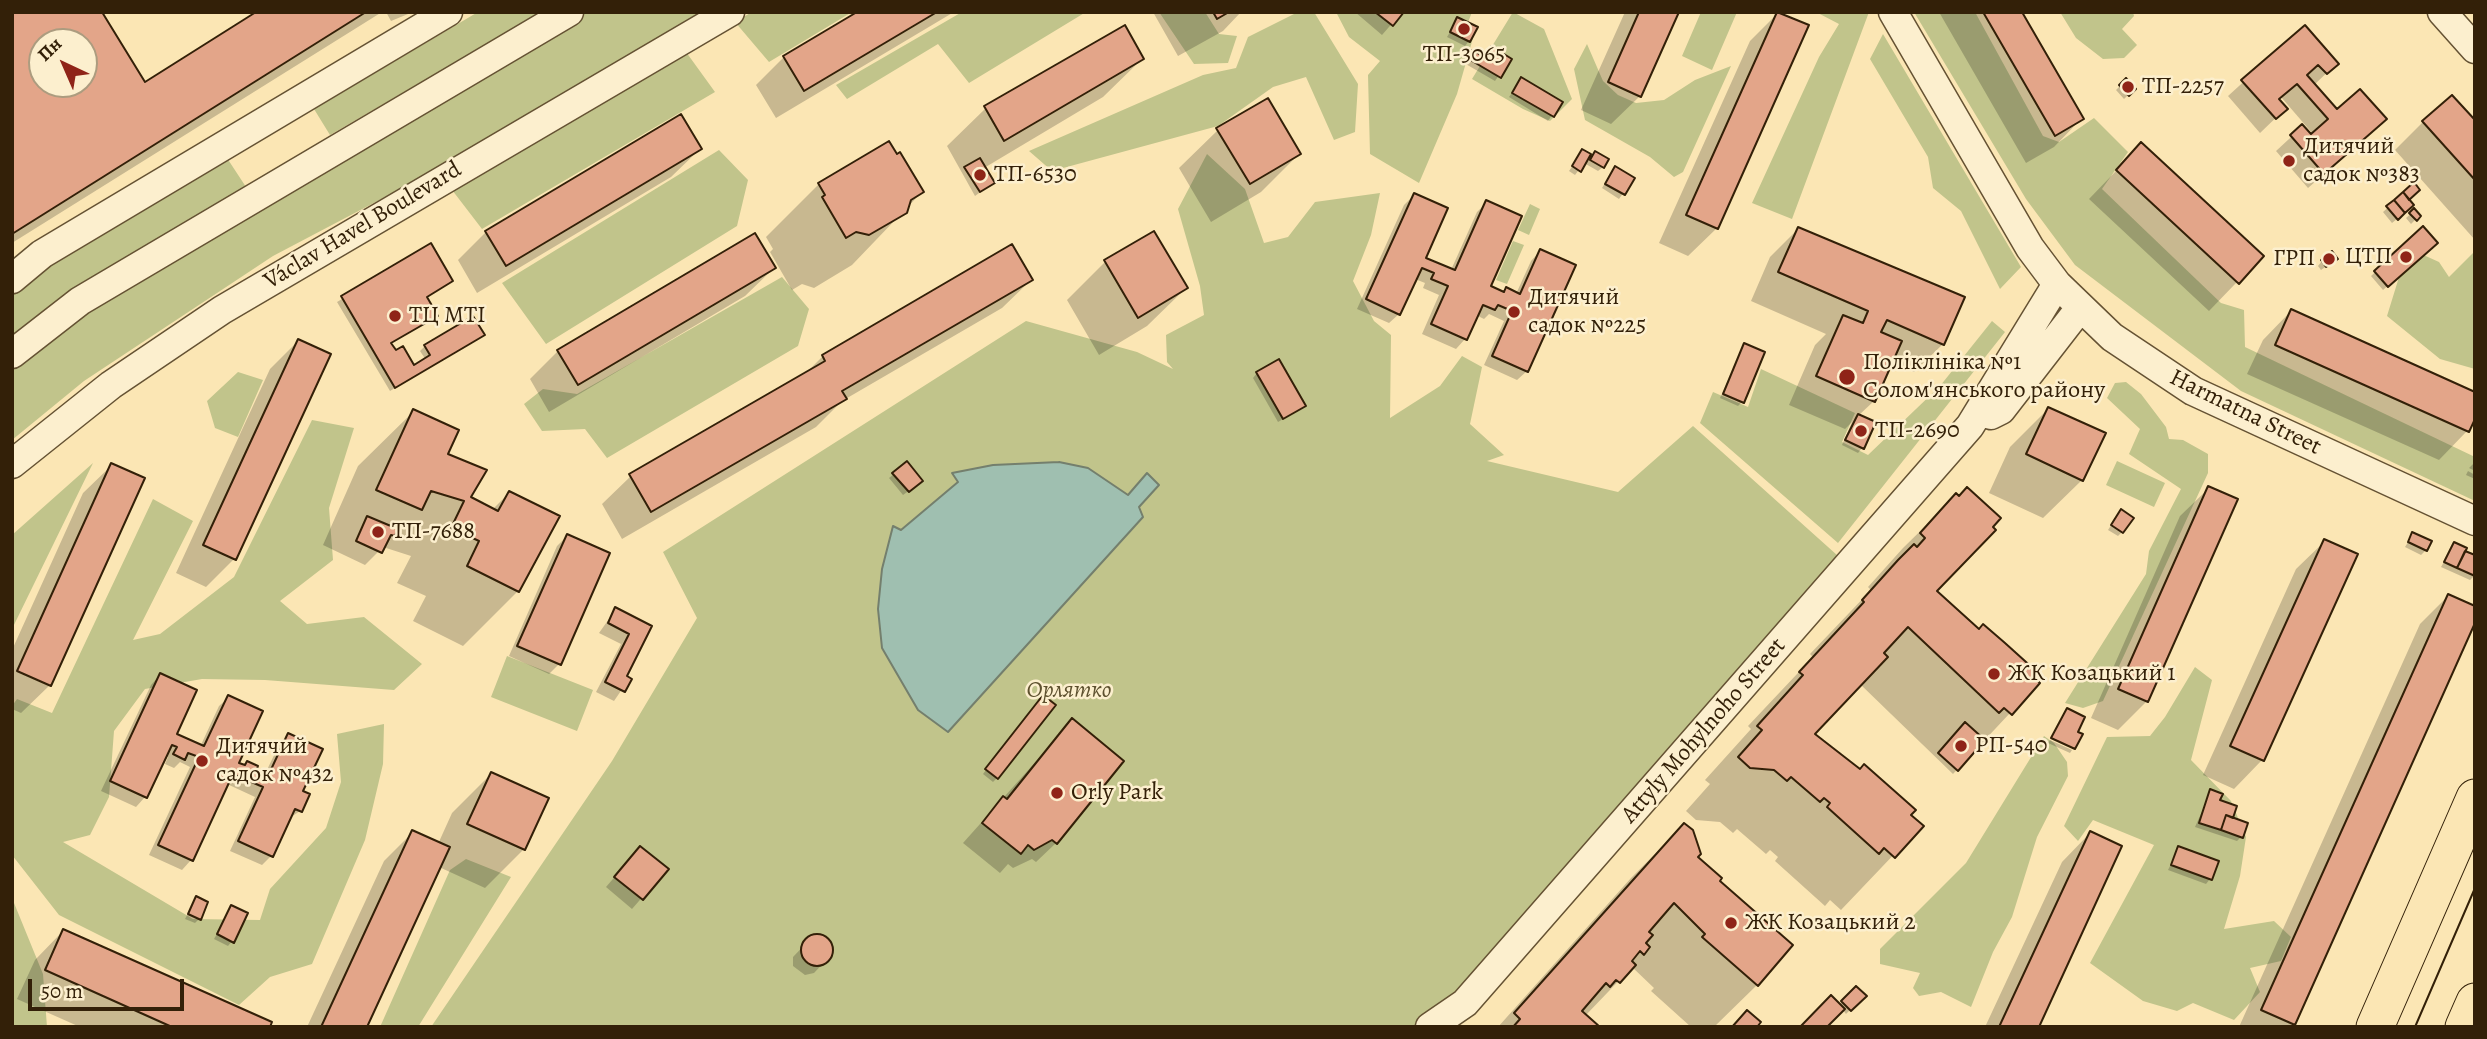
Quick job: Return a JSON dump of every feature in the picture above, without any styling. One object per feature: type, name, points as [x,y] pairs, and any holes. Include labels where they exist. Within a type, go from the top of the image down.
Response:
[{"type":"main road","points":[[2375,1027],[2475,798]]},
{"type":"main road","points":[[2464,1027],[2475,1002]]},
{"type":"street","points":[[12,279],[42,254],[448,12]]},
{"type":"street","points":[[12,355],[80,301],[569,12]]},
{"type":"street","name":"Václav Havel Boulevard","points":[[12,464],[111,385],[222,310],[730,12]]},
{"type":"street","name":"Harmatna Street","points":[[1893,12],[2001,201],[2057,284],[2112,337],[2193,391],[2475,521]]},
{"type":"street","points":[[2442,12],[2475,49]]},
{"type":"street","name":"Attyly Mohylnoho Street","points":[[1430,1027],[1465,1003],[1970,426],[2057,284]]},
{"type":"street","name":"Attyly Mohylnoho Street","points":[[1970,426],[2001,410],[2080,308]]},
{"type":"green space","points":[[478,12],[542,12],[330,135],[314,109]]},
{"type":"green space","points":[[578,12],[704,12],[425,176],[273,256],[84,381],[12,440],[12,369],[96,307]]},
{"type":"green space","points":[[752,12],[852,12],[769,62],[735,22]]},
{"type":"green space","points":[[962,12],[1086,12],[969,83],[938,44],[847,99],[836,85]]},
{"type":"green space","points":[[1159,12],[1205,12],[1219,34],[1237,36],[1228,63],[1194,64]]},
{"type":"green space","points":[[1298,12],[1314,12],[1358,84],[1355,132],[1334,140],[1306,77],[1273,87],[1218,126],[1052,171],[1029,151],[1203,75],[1236,68],[1248,37]]},
{"type":"green space","points":[[1336,12],[1472,12],[1467,25],[1473,38],[1457,94],[1419,183],[1370,154],[1368,75],[1380,61],[1349,37]]},
{"type":"green space","points":[[1513,12],[1544,29],[1572,99],[1550,121],[1523,109],[1472,79]]},
{"type":"green space","points":[[1701,12],[1737,12],[1712,70],[1682,56]]},
{"type":"green space","points":[[1816,12],[1869,12],[1792,219],[1752,203],[1819,57],[1839,24]]},
{"type":"green space","points":[[1914,12],[1975,12],[2043,136],[2059,142],[2094,118],[2128,152],[2102,189],[2221,303],[2244,310],[2245,347],[2475,457],[2475,501],[2241,391],[2075,265],[2026,199]]},
{"type":"green space","points":[[2060,12],[2133,12],[2134,16],[2122,29],[2137,45],[2124,58],[2103,59],[2076,38]]},
{"type":"green space","points":[[1883,34],[2021,267],[2000,289],[1961,211],[1933,188],[1928,157],[1870,59]]},
{"type":"green space","points":[[1587,44],[1603,81],[1618,95],[1636,103],[1664,100],[1695,80],[1731,66],[1683,172],[1674,177],[1650,157],[1585,120],[1574,69]]},
{"type":"green space","points":[[681,45],[715,92],[482,229],[449,186]]},
{"type":"green space","points":[[719,150],[748,180],[737,226],[546,344],[502,283]]},
{"type":"green space","name":"Орлятко","points":[[1207,154],[1245,189],[1264,243],[1288,237],[1315,202],[1380,193],[1371,235],[1353,281],[1374,321],[1391,335],[1390,418],[1440,386],[1462,356],[1482,367],[1470,424],[1504,455],[1487,461],[1618,492],[1693,426],[1847,564],[1427,1027],[431,1027],[612,761],[697,618],[663,552],[1026,321],[1137,352],[1173,369],[1167,362],[1166,335],[1204,315],[1200,286],[1178,209]]},
{"type":"green space","points":[[227,158],[246,187],[12,340],[12,294],[51,264]]},
{"type":"green space","points":[[1530,204],[1540,209],[1529,235],[1518,230]]},
{"type":"green space","points":[[1513,241],[1524,245],[1507,284],[1496,280]]},
{"type":"green space","points":[[2408,248],[2439,262],[2449,277],[2475,251],[2475,369],[2440,359],[2387,316]]},
{"type":"green space","points":[[782,277],[809,309],[798,346],[607,458],[585,429],[542,431],[524,404],[543,389],[577,394]]},
{"type":"green space","points":[[1992,321],[2005,332],[1838,543],[1700,423],[1713,392],[1748,407],[1761,369],[1855,413],[1842,442],[1868,455],[1940,386]]},
{"type":"green space","points":[[238,372],[263,380],[238,437],[215,428],[207,401]]},
{"type":"green space","points":[[2126,382],[2141,394],[2166,427],[2169,439],[2183,440],[2208,454],[2208,473],[2103,701],[2083,708],[2065,703],[2146,574],[2149,551],[2181,489],[2129,454],[2140,429],[2107,398],[2115,383]]},
{"type":"green space","points":[[312,420],[354,428],[329,508],[333,560],[280,601],[307,624],[364,617],[422,664],[394,690],[265,680],[202,679],[145,689],[114,731],[109,797],[90,835],[63,842],[193,919],[260,920],[270,889],[326,828],[341,782],[337,734],[384,724],[383,764],[365,840],[312,964],[270,977],[239,1005],[59,915],[12,855],[12,706],[17,699],[52,713],[153,499],[193,521],[133,640],[160,634],[234,577]]},
{"type":"green space","points":[[2117,461],[2165,483],[2154,507],[2106,485]]},
{"type":"green space","points":[[93,463],[12,629],[12,535]]},
{"type":"green space","points":[[507,656],[593,690],[577,731],[491,697]]},
{"type":"green space","points":[[2195,667],[2212,680],[2191,760],[2231,801],[2246,837],[2240,876],[2224,929],[2274,921],[2291,937],[2281,961],[2250,968],[2260,992],[2234,1020],[2193,1003],[2177,1011],[2143,1001],[2090,963],[2154,845],[2093,820],[2078,841],[2064,826],[2107,737],[2150,736],[2165,717]]},
{"type":"green space","points":[[2044,736],[2054,743],[2067,762],[2068,776],[2037,837],[2012,917],[1993,952],[1971,1007],[1941,992],[1919,996],[1913,988],[1920,973],[1880,964],[1880,949],[1966,863]]},
{"type":"green space","points":[[466,859],[511,877],[418,1027],[380,1027],[450,870]]},
{"type":"green space","points":[[12,898],[43,974],[47,1027],[12,1027]]},
{"type":"shaded area","points":[[1059,462],[1088,468],[1128,495],[1147,473],[1159,485],[1139,507],[1143,517],[948,732],[918,710],[882,648],[878,609],[882,569],[893,526],[901,530],[958,482],[952,473],[993,465]]},
{"type":"building","points":[[12,12],[102,12],[145,82],[256,12],[366,12],[12,234]]},
{"type":"building","points":[[857,12],[937,12],[804,91],[783,56]]},
{"type":"building","points":[[1213,12],[1229,12],[1217,19]]},
{"type":"building","points":[[1375,12],[1404,12],[1393,26]]},
{"type":"building","points":[[1639,12],[1679,12],[1641,97],[1608,82]]},
{"type":"building","points":[[1777,12],[1809,25],[1718,229],[1686,215]]},
{"type":"building","points":[[1983,12],[2022,12],[2084,119],[2055,136]]},
{"type":"building","name":"ТП-3065","points":[[1457,17],[1478,27],[1470,42],[1450,32]]},
{"type":"building","points":[[1125,25],[1144,59],[1004,141],[984,106]]},
{"type":"building","points":[[2305,25],[2339,64],[2327,74],[2318,65],[2307,75],[2337,109],[2360,89],[2387,119],[2324,174],[2290,135],[2302,124],[2311,134],[2328,119],[2297,84],[2279,99],[2288,109],[2276,119],[2241,80]]},
{"type":"building","points":[[1491,46],[1512,59],[1501,78],[1467,58],[1472,50],[1484,57]]},
{"type":"building","points":[[1521,77],[1563,102],[1554,117],[1512,93]]},
{"type":"building","name":"ТП-2257","points":[[2126,78],[2136,89],[2129,96],[2119,85]]},
{"type":"building","points":[[2452,95],[2475,120],[2475,180],[2422,121]]},
{"type":"building","points":[[1268,98],[1301,154],[1250,184],[1216,128]]},
{"type":"building","points":[[681,114],[702,149],[506,266],[485,231]]},
{"type":"building","points":[[889,141],[897,154],[900,152],[924,192],[911,200],[907,213],[869,235],[856,232],[846,238],[822,197],[825,195],[818,183]]},
{"type":"building","points":[[2141,142],[2264,256],[2239,284],[2116,170]]},
{"type":"building","points":[[1582,149],[1591,154],[1581,172],[1572,166]]},
{"type":"building","points":[[1595,151],[1609,159],[1604,168],[1590,160]]},
{"type":"building","name":"ТП-6530","points":[[980,158],[995,183],[980,192],[964,167]]},
{"type":"building","points":[[1615,166],[1635,178],[1625,195],[1605,184]]},
{"type":"building","points":[[2414,182],[2420,190],[2409,200],[2403,192]]},
{"type":"building","points":[[2403,192],[2414,205],[2405,213],[2394,200]]},
{"type":"building","points":[[1414,193],[1448,208],[1426,258],[1455,270],[1486,200],[1522,216],[1491,286],[1504,292],[1506,287],[1520,294],[1540,249],[1576,265],[1528,372],[1492,356],[1512,311],[1498,305],[1495,310],[1483,305],[1467,340],[1431,324],[1448,286],[1431,279],[1434,273],[1422,268],[1400,315],[1366,299]]},
{"type":"building","points":[[2394,200],[2405,213],[2398,220],[2386,206]]},
{"type":"building","points":[[2414,208],[2421,216],[2417,221],[2409,213]]},
{"type":"building","name":"ЦТП","points":[[2423,226],[2438,243],[2388,287],[2374,271]]},
{"type":"building","points":[[1798,227],[1965,297],[1944,345],[1887,320],[1881,332],[1902,341],[1875,402],[1816,376],[1843,315],[1863,323],[1868,311],[1778,272]]},
{"type":"building","points":[[1154,231],[1188,288],[1138,318],[1104,260]]},
{"type":"building","points":[[755,233],[776,268],[578,385],[557,350]]},
{"type":"building","name":"ТЦ MTI","points":[[431,243],[453,281],[427,297],[438,316],[391,343],[396,350],[403,346],[414,365],[430,355],[424,345],[473,316],[485,335],[395,388],[341,296]]},
{"type":"building","points":[[1012,244],[1033,280],[842,391],[847,399],[651,512],[629,474],[825,361],[822,355]]},
{"type":"building","name":"ГРП","points":[[2332,251],[2338,259],[2326,267],[2321,260]]},
{"type":"building","points":[[2291,309],[2475,392],[2475,419],[2469,432],[2275,345]]},
{"type":"building","points":[[298,339],[331,354],[236,560],[203,545]]},
{"type":"building","points":[[1744,343],[1765,352],[1744,403],[1723,394]]},
{"type":"building","points":[[1279,359],[1306,406],[1283,419],[1256,372]]},
{"type":"building","points":[[2048,407],[2106,433],[2083,481],[2026,454]]},
{"type":"building","points":[[413,409],[459,430],[448,454],[487,470],[471,497],[498,511],[509,491],[560,516],[519,592],[467,566],[479,541],[451,528],[464,501],[431,491],[422,510],[376,490]]},
{"type":"building","name":"ТП-2690","points":[[1858,414],[1876,422],[1864,449],[1845,440]]},
{"type":"building","points":[[907,461],[923,481],[909,492],[892,473]]},
{"type":"building","points":[[111,463],[145,478],[51,686],[17,671]]},
{"type":"building","points":[[2208,486],[2238,499],[2148,702],[2118,689]]},
{"type":"building","name":"ЖК Козацький 1","points":[[1967,487],[2001,518],[1993,527],[1996,530],[1937,591],[1979,629],[1983,624],[2005,643],[2036,671],[2032,676],[2040,683],[2012,715],[2004,708],[1999,713],[1908,627],[1884,653],[1888,657],[1815,734],[1860,769],[1864,764],[1916,810],[1911,815],[1924,826],[1895,858],[1884,848],[1879,854],[1827,807],[1830,803],[1824,798],[1820,802],[1791,777],[1787,781],[1774,770],[1750,768],[1738,757],[1762,730],[1757,726],[1803,675],[1799,672],[1864,602],[1862,600],[1898,560],[1914,544],[1917,547],[1925,538],[1920,533],[1956,493],[1959,496]]},
{"type":"building","points":[[2121,509],[2134,518],[2123,533],[2111,525]]},
{"type":"building","name":"ТП-7688","points":[[367,516],[398,529],[395,536],[391,535],[382,553],[356,541]]},
{"type":"building","points":[[2412,532],[2432,541],[2427,551],[2408,542]]},
{"type":"building","points":[[567,534],[610,553],[561,665],[517,646]]},
{"type":"building","points":[[2324,539],[2358,554],[2264,761],[2230,746]]},
{"type":"building","points":[[2454,542],[2467,548],[2457,568],[2444,562]]},
{"type":"building","points":[[2465,551],[2475,555],[2475,576],[2457,568]]},
{"type":"building","points":[[2448,594],[2475,606],[2475,623],[2295,1025],[2261,1010]]},
{"type":"building","points":[[615,607],[652,626],[627,676],[632,679],[625,692],[605,682],[629,634],[608,623]]},
{"type":"building","points":[[160,673],[197,690],[177,734],[204,746],[228,695],[263,711],[239,763],[245,765],[247,761],[258,766],[256,771],[268,776],[288,733],[323,749],[303,791],[310,794],[302,812],[295,809],[273,857],[238,841],[263,787],[233,774],[193,861],[158,845],[199,757],[188,753],[185,760],[173,754],[177,747],[172,745],[147,798],[110,781]]},
{"type":"building","points":[[1043,695],[1056,705],[998,779],[985,769]]},
{"type":"building","points":[[2067,708],[2085,717],[2078,732],[2083,734],[2075,749],[2051,738]]},
{"type":"building","points":[[1072,718],[1124,761],[1057,844],[1052,840],[1034,850],[1028,845],[1021,854],[982,823],[1003,796],[1007,799]]},
{"type":"building","name":"РП-540","points":[[1965,722],[1985,740],[1958,771],[1938,753]]},
{"type":"building","points":[[491,772],[549,798],[525,850],[467,824]]},
{"type":"building","points":[[2210,789],[2223,794],[2220,800],[2237,806],[2233,818],[2226,815],[2221,830],[2199,823]]},
{"type":"building","points":[[2226,815],[2248,823],[2243,838],[2221,830]]},
{"type":"building","name":"ЖК Козацький 2","points":[[1684,823],[1693,830],[1701,854],[1698,857],[1722,878],[1720,881],[1793,945],[1758,986],[1702,937],[1705,934],[1674,903],[1649,932],[1653,935],[1646,943],[1650,947],[1644,955],[1640,951],[1632,961],[1636,965],[1620,983],[1616,980],[1610,987],[1606,983],[1582,1011],[1600,1027],[1513,1027],[1520,1019],[1514,1013]]},
{"type":"building","points":[[412,830],[450,847],[367,1027],[321,1027]]},
{"type":"building","points":[[2090,831],[2122,846],[2039,1027],[1999,1027]]},
{"type":"building","points":[[640,846],[669,869],[643,900],[614,877]]},
{"type":"building","points":[[2178,846],[2219,861],[2212,880],[2171,865]]},
{"type":"building","points":[[196,896],[208,902],[201,920],[188,914]]},
{"type":"building","points":[[231,905],[248,913],[234,943],[217,934]]},
{"type":"building","points":[[63,929],[272,1022],[270,1027],[172,1027],[45,970]]},
{"type":"building","points":[[817,934],[828,939],[833,950],[828,961],[817,966],[806,961],[801,950],[806,939]]},
{"type":"building","points":[[1856,986],[1867,996],[1851,1011],[1841,1001]]},
{"type":"building","points":[[1831,995],[1845,1009],[1827,1027],[1800,1027]]},
{"type":"building","points":[[1747,1010],[1761,1022],[1757,1027],[1732,1027]]},
{"type":"tram line","points":[[2415,1027],[2475,888]]},
{"type":"place","name":"ТП-3065","points":[[1464,29]]},
{"type":"place","name":"ТП-2257","points":[[2128,87]]},
{"type":"place","name":"Дитячий садок №383","points":[[2289,161]]},
{"type":"place","name":"ТП-6530","points":[[980,175]]},
{"type":"place","name":"ЦТП","points":[[2406,257]]},
{"type":"place","name":"ГРП","points":[[2329,259]]},
{"type":"place","name":"Дитячий садок №225","points":[[1514,312]]},
{"type":"place","name":"ТЦ MTI","points":[[395,316]]},
{"type":"place","name":"Поліклініка №1 Солом'янського району","points":[[1847,377]]},
{"type":"place","name":"ТП-2690","points":[[1861,431]]},
{"type":"place","name":"ТП-7688","points":[[378,532]]},
{"type":"place","name":"ЖК Козацький 1","points":[[1994,674]]},
{"type":"place","name":"РП-540","points":[[1961,746]]},
{"type":"place","name":"Дитячий садок №432","points":[[202,761]]},
{"type":"place","name":"Orly Park","points":[[1057,793]]},
{"type":"place","name":"ЖК Козацький 2","points":[[1731,923]]}]
